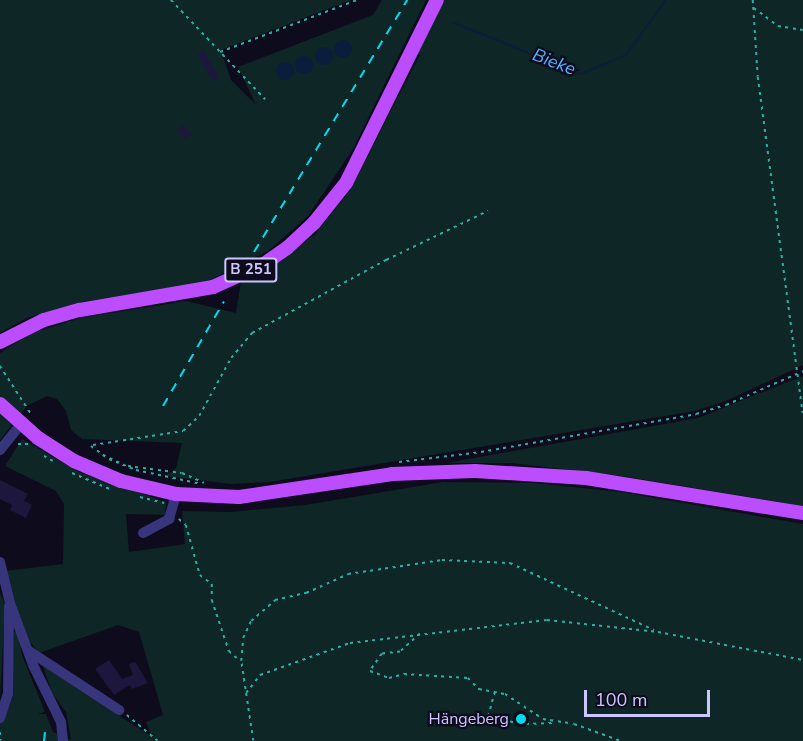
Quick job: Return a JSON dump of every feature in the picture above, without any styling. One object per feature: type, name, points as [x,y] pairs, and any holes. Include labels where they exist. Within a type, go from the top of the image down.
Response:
[{"type":"main road","name":"B 251","points":[[0,342],[44,320],[80,310],[213,287],[264,264],[287,248],[314,223],[346,183],[437,0]]},
{"type":"main road","points":[[0,404],[26,419],[94,470],[175,499],[239,497],[392,474],[476,471],[586,478],[803,513]]},
{"type":"street","points":[[0,450],[26,419]]},
{"type":"street","points":[[143,533],[166,522],[175,499]]},
{"type":"street","points":[[0,562],[10,603],[61,722],[63,741]]},
{"type":"street","points":[[0,718],[8,694],[10,603]]},
{"type":"street","points":[[29,651],[118,710]]},
{"type":"path","points":[[171,0],[265,99]]},
{"type":"path","points":[[220,52],[357,0]]},
{"type":"path","points":[[753,0],[758,76],[803,413]]},
{"type":"path","points":[[754,7],[772,23],[803,30]]},
{"type":"path","points":[[211,484],[127,467],[91,446],[183,431],[199,416],[231,358],[252,333],[386,260],[488,212]]},
{"type":"path","points":[[0,366],[26,419]]},
{"type":"path","points":[[390,463],[481,452],[696,414],[726,405],[803,371]]},
{"type":"path","points":[[799,384],[803,386]]},
{"type":"path","points":[[14,447],[27,444],[59,465]]},
{"type":"path","points":[[127,467],[182,473],[205,484]]},
{"type":"path","points":[[67,470],[118,492]]},
{"type":"path","points":[[133,496],[175,499],[176,517],[186,525],[200,575],[212,584],[212,600],[229,651],[241,661]]},
{"type":"path","points":[[253,741],[241,661],[247,629],[263,608],[274,600],[306,593],[352,573],[442,560],[517,565],[658,632]]},
{"type":"path","points":[[246,693],[260,675],[315,654],[367,639],[558,620],[658,632],[803,660]]},
{"type":"path","points":[[423,632],[400,652],[382,654],[370,671],[388,678],[404,674],[463,677],[483,691],[495,692],[555,723]]},
{"type":"path","points":[[495,692],[488,718],[526,724],[574,724],[621,741]]},
{"type":"path","points":[[118,710],[158,741]]},
{"type":"path","points":[[0,732],[0,741]]},
{"type":"green space","points":[[0,0],[351,0],[221,50],[231,80],[256,105],[238,67],[373,15],[382,0],[426,0],[353,149],[308,216],[268,251],[206,282],[77,303],[27,318],[0,333]]},
{"type":"green space","points":[[443,0],[803,0],[803,365],[726,401],[695,411],[270,482],[231,484],[166,476],[176,468],[182,443],[82,439],[71,430],[66,411],[57,399],[47,396],[27,406],[0,440],[0,353],[35,332],[81,318],[186,301],[236,313],[241,281],[315,235],[349,192],[420,55],[414,53]]},
{"type":"green space","points":[[803,376],[803,506],[622,476],[511,463],[446,463],[698,418]]},
{"type":"green space","points":[[22,439],[79,472],[166,502],[165,515],[126,514],[129,552],[185,544],[182,511],[230,512],[305,505],[443,482],[534,483],[621,492],[803,524],[803,741],[0,741],[0,702],[12,692],[14,632],[18,631],[22,655],[45,712],[37,714],[46,714],[53,732],[71,740],[66,712],[52,693],[43,666],[152,737],[146,722],[163,715],[139,632],[118,625],[39,653],[29,641],[4,571],[63,564],[64,504],[56,491],[5,466]]},
{"type":"green space","points":[[0,593],[5,604],[0,698]]},
{"type":"water","points":[[343,40],[349,43],[352,49],[349,55],[343,58],[337,55],[334,49],[337,43]]},
{"type":"water","points":[[324,47],[330,50],[333,56],[330,62],[324,65],[318,62],[315,56],[318,50]]},
{"type":"water","points":[[304,56],[310,59],[313,65],[310,71],[304,74],[298,71],[295,65],[298,59]]},
{"type":"water","points":[[285,62],[291,65],[294,71],[291,77],[285,80],[279,77],[276,71],[279,65]]},
{"type":"building","points":[[204,51],[219,78],[213,82],[198,54]]},
{"type":"building","points":[[183,125],[192,134],[187,140],[177,131]]},
{"type":"building","points":[[0,480],[28,494],[24,501],[32,505],[26,518],[10,510],[12,505],[0,499]]},
{"type":"building","points":[[109,660],[122,679],[133,675],[129,664],[135,662],[148,683],[132,689],[130,685],[114,695],[95,669]]},
{"type":"waterway","name":"Bieke","points":[[452,22],[581,74],[626,55],[666,0]]},
{"type":"railway","points":[[254,252],[407,0]]},
{"type":"railway","points":[[163,406],[224,301]]},
{"type":"railway","points":[[44,741],[45,732]]},
{"type":"place","name":"Hängeberg","points":[[521,719]]}]
